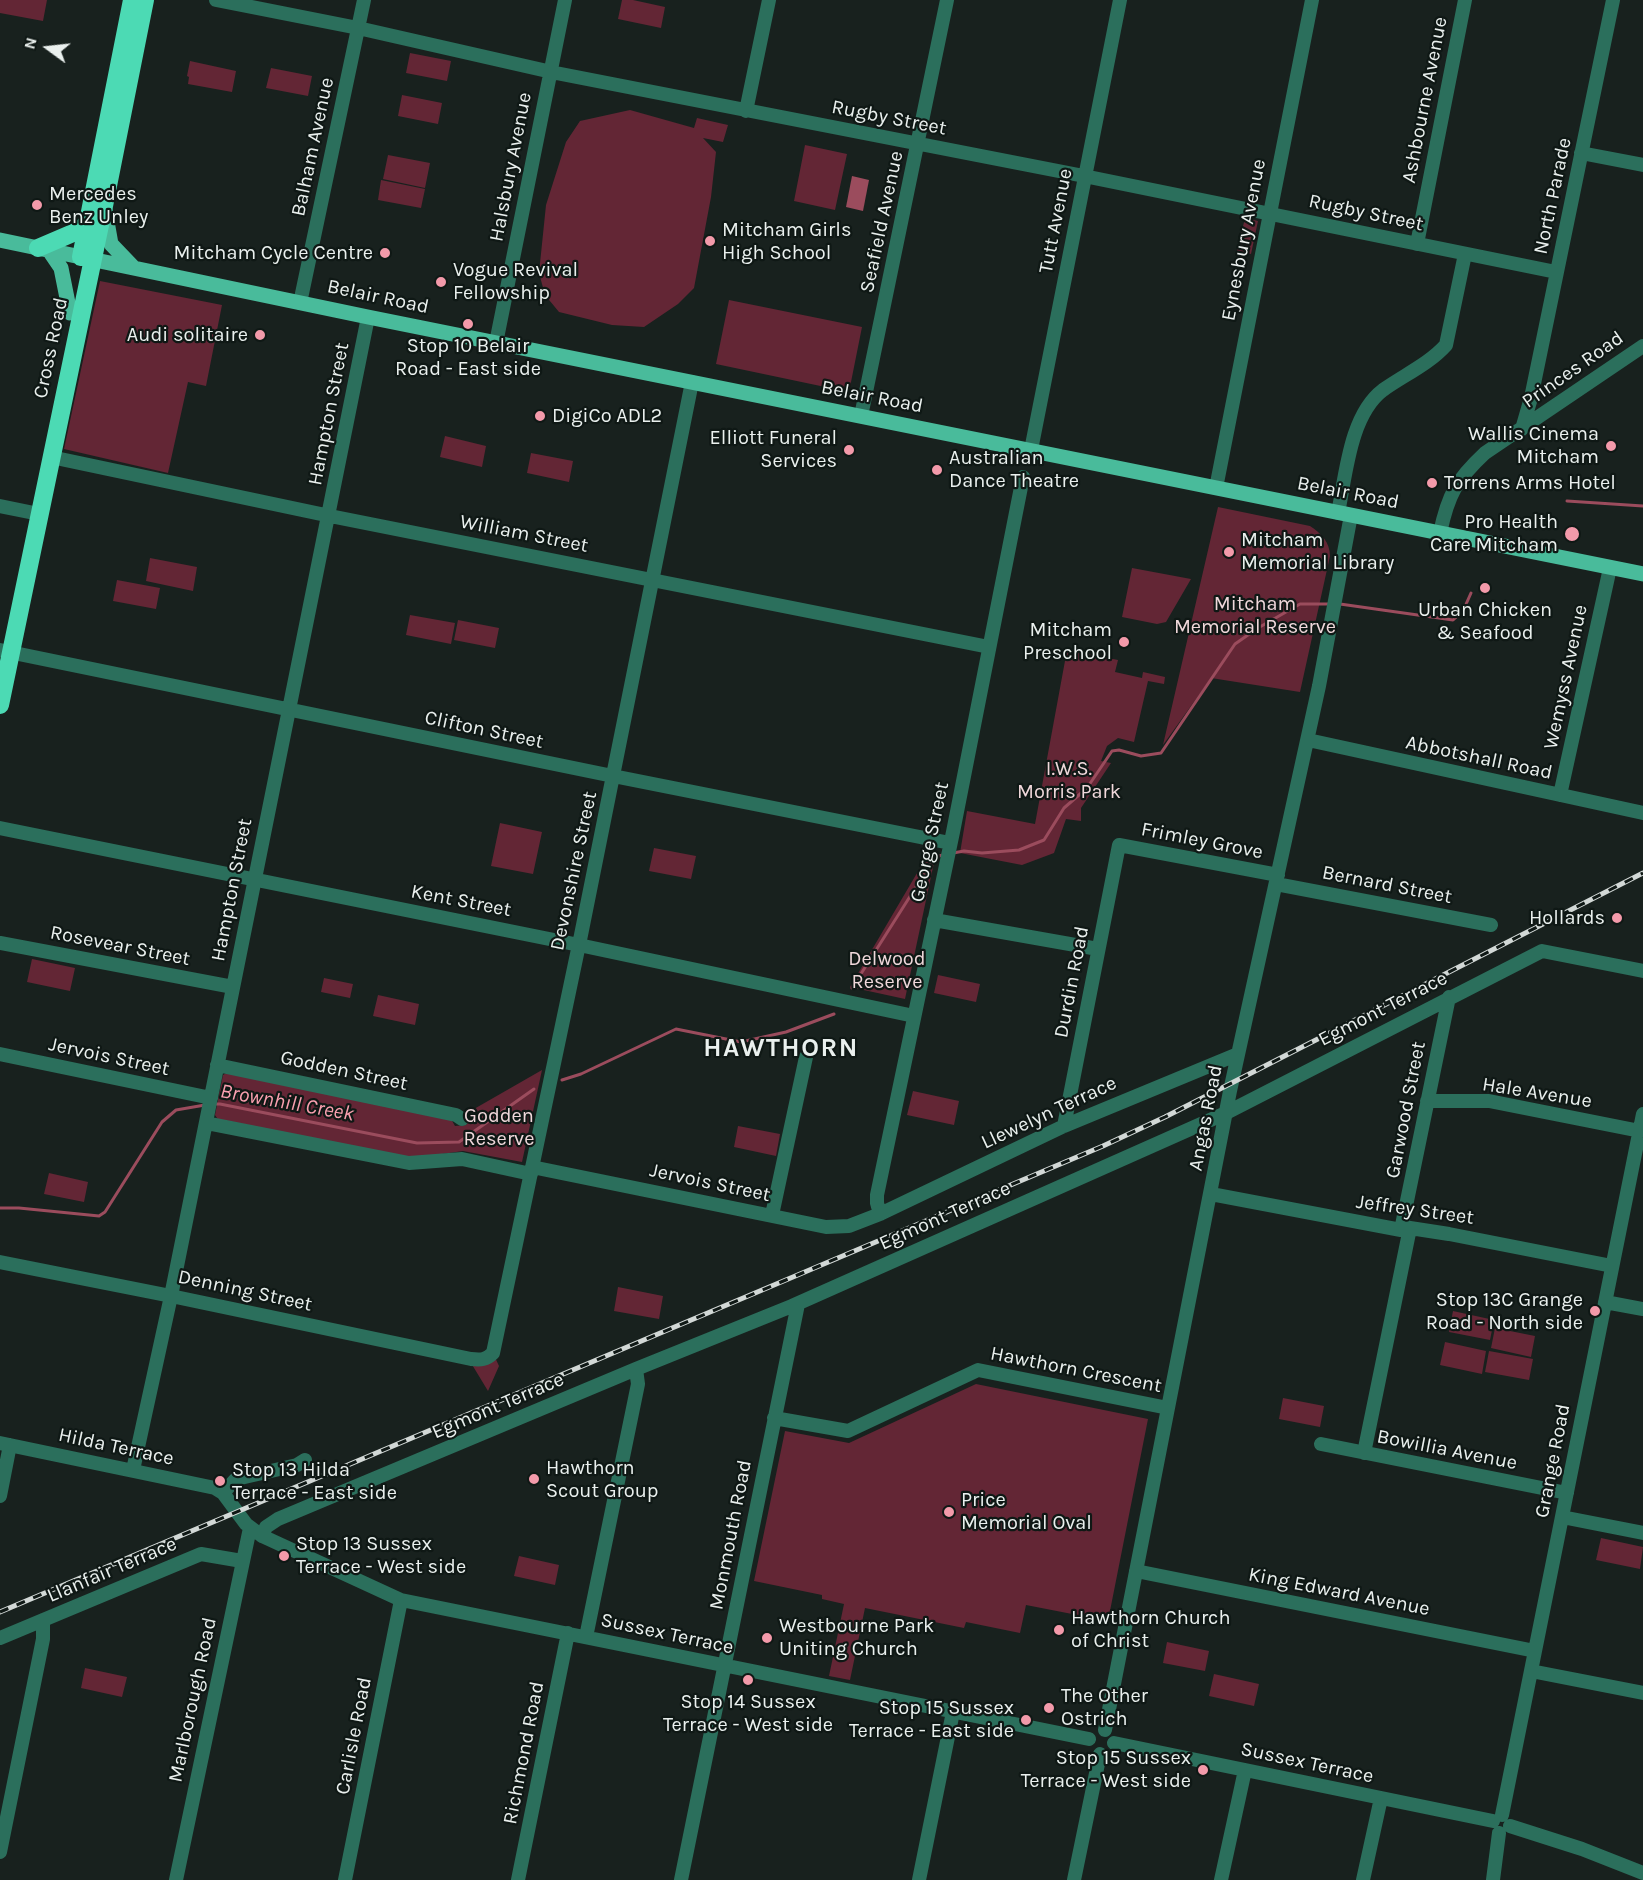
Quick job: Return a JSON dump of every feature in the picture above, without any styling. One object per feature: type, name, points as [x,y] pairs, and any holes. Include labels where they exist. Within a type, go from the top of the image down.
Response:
[{"type":"highway","name":"Cross Road","points":[[33,513],[51,457],[87,257],[88,222],[132,0]]},
{"type":"highway","name":"Cross Road","points":[[0,705],[4,650],[33,513],[70,313],[104,206],[145,0]]},
{"type":"highway","points":[[43,249],[80,230],[88,222]]},
{"type":"main road","points":[[104,206],[111,244],[133,267]]},
{"type":"main road","name":"Belair Road","points":[[0,240],[368,317],[1643,574]]},
{"type":"main road","points":[[43,249],[61,268],[70,313]]},
{"type":"street","name":"Rugby Street","points":[[216,0],[358,28],[550,72],[1084,176],[1556,272]]},
{"type":"street","name":"Balham Avenue","points":[[300,303],[364,0]]},
{"type":"street","name":"Halsbury Avenue","points":[[496,343],[565,0]]},
{"type":"street","points":[[746,111],[769,0]]},
{"type":"street","name":"Seafield Avenue","points":[[861,416],[948,0]]},
{"type":"street","name":"Tutt Avenue","points":[[1031,450],[1120,0]]},
{"type":"street","name":"Eynesbury Avenue","points":[[1216,488],[1268,213],[1312,0]]},
{"type":"street","name":"Ashbourne Avenue","points":[[1417,244],[1465,0]]},
{"type":"street","name":"North Parade","points":[[1522,429],[1531,399],[1613,0]]},
{"type":"street","points":[[1581,153],[1643,165]]},
{"type":"street","name":"Angas Road","points":[[1105,1730],[1238,1054],[1334,613],[1345,514],[1342,492],[1357,424],[1367,405],[1381,391],[1437,356],[1446,345],[1465,254]]},
{"type":"street","name":"Hampton Street","points":[[133,1470],[171,1296],[368,317]]},
{"type":"street","name":"Princes Road","points":[[1440,533],[1448,499],[1466,471],[1485,453],[1643,346]]},
{"type":"street","name":"Devonshire Street","points":[[482,1360],[493,1353],[496,1344],[654,580],[692,382]]},
{"type":"street","points":[[1531,399],[1537,408],[1548,412]]},
{"type":"street","name":"William Street","points":[[51,457],[328,516],[989,647]]},
{"type":"street","name":"George Street","points":[[880,1214],[877,1195],[1023,477]]},
{"type":"street","points":[[0,506],[33,513]]},
{"type":"street","name":"Wemyss Avenue","points":[[1560,795],[1610,568]]},
{"type":"street","name":"Clifton Street","points":[[4,650],[950,844]]},
{"type":"street","name":"Abbotshall Road","points":[[1308,740],[1643,813]]},
{"type":"street","name":"Kent Street","points":[[0,828],[579,945],[914,1016]]},
{"type":"street","name":"Frimley Grove","points":[[1119,845],[1277,880]]},
{"type":"street","name":"Durdin Road","points":[[1064,1126],[1119,845]]},
{"type":"street","name":"Bernard Street","points":[[1277,880],[1491,925]]},
{"type":"street","points":[[934,920],[1098,949]]},
{"type":"street","name":"Rosevear Street","points":[[0,943],[233,987]]},
{"type":"street","name":"Egmont Terrace","points":[[262,1536],[266,1527],[278,1519],[636,1369],[798,1304],[1226,1113],[1542,951],[1643,971]]},
{"type":"street","name":"Garwood Street","points":[[1364,1453],[1406,1229],[1427,1101],[1449,997]]},
{"type":"street","name":"Jervois Street","points":[[0,1054],[210,1102]]},
{"type":"street","name":"Llewelyn Terrace","points":[[880,1214],[1064,1126],[1238,1054]]},
{"type":"street","points":[[772,1215],[806,1057]]},
{"type":"street","name":"Godden Street","points":[[217,1065],[456,1114],[462,1119]]},
{"type":"street","name":"Hale Avenue","points":[[1427,1101],[1489,1101],[1640,1131]]},
{"type":"street","name":"Grange Road","points":[[1493,1880],[1501,1824],[1643,1114]]},
{"type":"street","name":"Jervois Street","points":[[206,1123],[409,1163],[462,1159],[531,1170],[834,1228],[849,1226],[880,1214]]},
{"type":"street","name":"Jeffrey Street","points":[[1211,1194],[1406,1229],[1449,1234],[1612,1266]]},
{"type":"street","name":"Denning Street","points":[[0,1262],[482,1360]]},
{"type":"street","points":[[1605,1302],[1643,1309]]},
{"type":"street","name":"Monmouth Road","points":[[681,1880],[798,1304]]},
{"type":"street","points":[[586,1637],[638,1384],[636,1369]]},
{"type":"street","name":"Hawthorn Crescent","points":[[774,1418],[848,1431],[978,1370],[1168,1408]]},
{"type":"street","points":[[0,1496],[5,1444]]},
{"type":"street","name":"Hilda Terrace","points":[[5,1444],[206,1485],[223,1493]]},
{"type":"street","name":"Bowillia Avenue","points":[[1321,1444],[1567,1493]]},
{"type":"street","points":[[250,1528],[223,1493],[236,1479],[297,1465],[305,1460]]},
{"type":"street","points":[[1562,1516],[1643,1533]]},
{"type":"street","name":"Sussex Terrace","points":[[250,1528],[262,1536],[401,1600],[1089,1739]]},
{"type":"street","name":"Marlborough Road","points":[[176,1880],[250,1528]]},
{"type":"street","name":"Llanfair Terrace","points":[[0,1638],[201,1554],[242,1561]]},
{"type":"street","name":"King Edward Avenue","points":[[1136,1571],[1535,1651]]},
{"type":"street","name":"Carlisle Road","points":[[345,1880],[401,1600]]},
{"type":"street","points":[[0,1852],[44,1639],[43,1620]]},
{"type":"street","name":"Richmond Road","points":[[518,1880],[568,1634]]},
{"type":"street","points":[[1531,1671],[1643,1693]]},
{"type":"street","points":[[920,1880],[953,1712]]},
{"type":"street","points":[[1096,1730],[1105,1730],[1112,1735],[1114,1743],[1110,1751],[1100,1754],[1090,1747],[1089,1739],[1096,1730]]},
{"type":"street","name":"Sussex Terrace","points":[[1114,1743],[1501,1824],[1582,1849],[1643,1873]]},
{"type":"street","points":[[1074,1880],[1100,1754]]},
{"type":"street","points":[[1221,1880],[1245,1770]]},
{"type":"street","points":[[1363,1880],[1381,1798]]},
{"type":"green space","points":[[0,0],[47,0],[43,21],[0,13]]},
{"type":"green space","points":[[622,0],[665,7],[661,28],[618,19]]},
{"type":"green space","points":[[410,53],[451,61],[447,81],[406,73]]},
{"type":"green space","points":[[190,61],[236,71],[232,92],[188,84]]},
{"type":"green space","points":[[271,68],[312,76],[308,96],[266,88]]},
{"type":"green space","points":[[402,95],[442,103],[438,124],[398,116]]},
{"type":"green space","points":[[630,110],[694,128],[697,118],[728,125],[723,142],[703,138],[716,152],[711,197],[694,288],[678,304],[644,327],[612,325],[559,312],[545,295],[539,273],[546,205],[566,142],[580,121]]},
{"type":"green space","points":[[805,145],[847,154],[835,210],[794,201]]},
{"type":"green space","points":[[388,155],[430,163],[425,188],[383,179]]},
{"type":"green space","points":[[381,180],[425,189],[421,208],[378,200]]},
{"type":"green space","points":[[1245,218],[1258,221],[1251,254],[1237,251]]},
{"type":"green space","points":[[100,281],[222,305],[206,386],[188,382],[168,473],[64,449]]},
{"type":"green space","points":[[729,300],[862,327],[849,392],[716,364]]},
{"type":"green space","points":[[445,436],[486,446],[482,467],[440,457]]},
{"type":"green space","points":[[531,453],[573,461],[569,482],[527,473]]},
{"type":"green space","name":"Mitcham Memorial Reserve","points":[[1218,507],[1310,526],[1327,542],[1330,556],[1300,692],[1211,678],[1163,745]]},
{"type":"green space","points":[[150,558],[197,567],[193,591],[146,581]]},
{"type":"green space","points":[[1132,568],[1191,579],[1166,622],[1157,624],[1122,617]]},
{"type":"green space","points":[[117,580],[160,588],[156,609],[113,601]]},
{"type":"green space","points":[[410,615],[455,623],[451,644],[406,635]]},
{"type":"green space","points":[[458,620],[499,628],[495,648],[454,640]]},
{"type":"green space","name":"I.W.S. Morris Park","points":[[1067,650],[1118,660],[1115,672],[1142,678],[1143,672],[1165,677],[1164,684],[1148,681],[1134,742],[1118,738],[1107,746],[1101,761],[1111,763],[1081,808],[1081,821],[1066,819],[1054,853],[1022,865],[960,853],[967,811],[1035,824]]},
{"type":"green space","points":[[500,823],[542,832],[533,874],[491,866]]},
{"type":"green space","points":[[654,848],[696,856],[691,879],[649,871]]},
{"type":"green space","name":"Delwood Reserve","points":[[930,851],[936,853],[905,999],[850,987]]},
{"type":"green space","points":[[32,959],[75,968],[70,991],[27,982]]},
{"type":"green space","points":[[938,975],[980,984],[976,1002],[934,993]]},
{"type":"green space","points":[[324,978],[353,984],[350,998],[321,992]]},
{"type":"green space","points":[[378,995],[419,1004],[415,1025],[373,1016]]},
{"type":"green space","name":"Godden Reserve","points":[[542,1070],[522,1162],[463,1151],[407,1159],[219,1121],[215,1115],[223,1075],[228,1072],[451,1119],[455,1126],[466,1125],[474,1109]]},
{"type":"green space","points":[[913,1091],[959,1101],[954,1125],[907,1115]]},
{"type":"green space","points":[[738,1126],[780,1134],[776,1156],[734,1147]]},
{"type":"green space","points":[[49,1173],[88,1182],[84,1202],[44,1194]]},
{"type":"green space","points":[[618,1287],[663,1296],[659,1319],[614,1311]]},
{"type":"green space","points":[[1453,1311],[1494,1320],[1490,1340],[1449,1332]]},
{"type":"green space","points":[[1495,1328],[1535,1336],[1531,1357],[1491,1348]]},
{"type":"green space","points":[[1445,1342],[1486,1351],[1482,1374],[1440,1365]]},
{"type":"green space","points":[[1489,1351],[1533,1359],[1529,1380],[1485,1372]]},
{"type":"green space","points":[[493,1353],[499,1366],[488,1391],[468,1358]]},
{"type":"green space","name":"Price Memorial Oval","points":[[976,1384],[1148,1419],[1108,1621],[1026,1605],[1020,1633],[966,1622],[964,1628],[865,1608],[850,1680],[829,1676],[844,1604],[822,1599],[822,1595],[754,1581],[785,1431],[849,1443]]},
{"type":"green space","points":[[1283,1398],[1324,1406],[1320,1427],[1279,1419]]},
{"type":"green space","points":[[1601,1538],[1643,1547],[1640,1569],[1596,1560]]},
{"type":"green space","points":[[519,1556],[559,1565],[555,1585],[514,1576]]},
{"type":"green space","points":[[1167,1642],[1209,1651],[1205,1671],[1163,1663]]},
{"type":"green space","points":[[85,1668],[127,1677],[122,1697],[81,1688]]},
{"type":"green space","points":[[1214,1674],[1259,1684],[1254,1706],[1209,1696]]},
{"type":"shaded area","points":[[852,176],[869,180],[863,211],[846,207]]},
{"type":"waterway","name":"Brownhill Creek","points":[[1567,501],[1643,506]]},
{"type":"waterway","name":"Brownhill Creek","points":[[1340,604],[1453,620],[1463,611],[1471,593]]},
{"type":"waterway","name":"Brownhill Creek","points":[[953,853],[1019,850],[1044,840],[1064,808],[1087,788],[1112,751],[1119,750],[1141,756],[1161,753],[1235,644],[1300,604],[1330,604]]},
{"type":"waterway","name":"Brownhill Creek","points":[[852,988],[935,857],[943,855]]},
{"type":"waterway","name":"Brownhill Creek","points":[[562,1080],[581,1074],[676,1029],[741,1042],[786,1032],[834,1014]]},
{"type":"waterway","name":"Brownhill Creek","points":[[215,1104],[417,1143],[459,1142],[534,1089]]},
{"type":"waterway","name":"Brownhill Creek","points":[[0,1208],[99,1216],[105,1212],[162,1122],[176,1110],[205,1105]]},
{"type":"railway","points":[[0,1612],[1103,1146],[1165,1117],[1643,873]]},
{"type":"place","name":"Mercedes Benz Unley","points":[[37,205]]},
{"type":"place","name":"Mitcham Girls High School","points":[[710,241]]},
{"type":"place","name":"Mitcham Cycle Centre","points":[[385,253]]},
{"type":"place","name":"Vogue Revival Fellowship","points":[[441,282]]},
{"type":"place","name":"Stop 10 Belair Road - East side","points":[[468,324]]},
{"type":"place","name":"Audi solitaire","points":[[260,335]]},
{"type":"place","name":"DigiCo ADL2","points":[[540,416]]},
{"type":"place","name":"Wallis Cinema Mitcham","points":[[1611,446]]},
{"type":"place","name":"Elliott Funeral Services","points":[[849,450]]},
{"type":"place","name":"Australian Dance Theatre","points":[[937,470]]},
{"type":"place","name":"Torrens Arms Hotel","points":[[1432,483]]},
{"type":"place","name":"Pro Health Care Mitcham","points":[[1572,534]]},
{"type":"place","name":"Mitcham Memorial Library","points":[[1229,552]]},
{"type":"place","name":"Urban Chicken & Seafood","points":[[1485,588]]},
{"type":"place","name":"Mitcham Preschool","points":[[1124,642]]},
{"type":"place","name":"Hollards","points":[[1617,918]]},
{"type":"place","name":"Stop 13C Grange Road - North side","points":[[1595,1311]]},
{"type":"place","name":"Hawthorn Scout Group","points":[[534,1479]]},
{"type":"place","name":"Stop 13 Hilda Terrace - East side","points":[[220,1481]]},
{"type":"place","name":"Price Memorial Oval","points":[[949,1512]]},
{"type":"place","name":"Stop 13 Sussex Terrace - West side","points":[[284,1556]]},
{"type":"place","name":"Hawthorn Church of Christ","points":[[1059,1630]]},
{"type":"place","name":"Westbourne Park Uniting Church","points":[[767,1638]]},
{"type":"place","name":"Stop 14 Sussex Terrace - West side","points":[[748,1680]]},
{"type":"place","name":"The Other Ostrich","points":[[1049,1708]]},
{"type":"place","name":"Stop 15 Sussex Terrace - East side","points":[[1026,1720]]},
{"type":"place","name":"Stop 15 Sussex Terrace - West side","points":[[1203,1770]]},
{"type":"district","name":"HAWTHORN","points":[[781,1049]]}]
